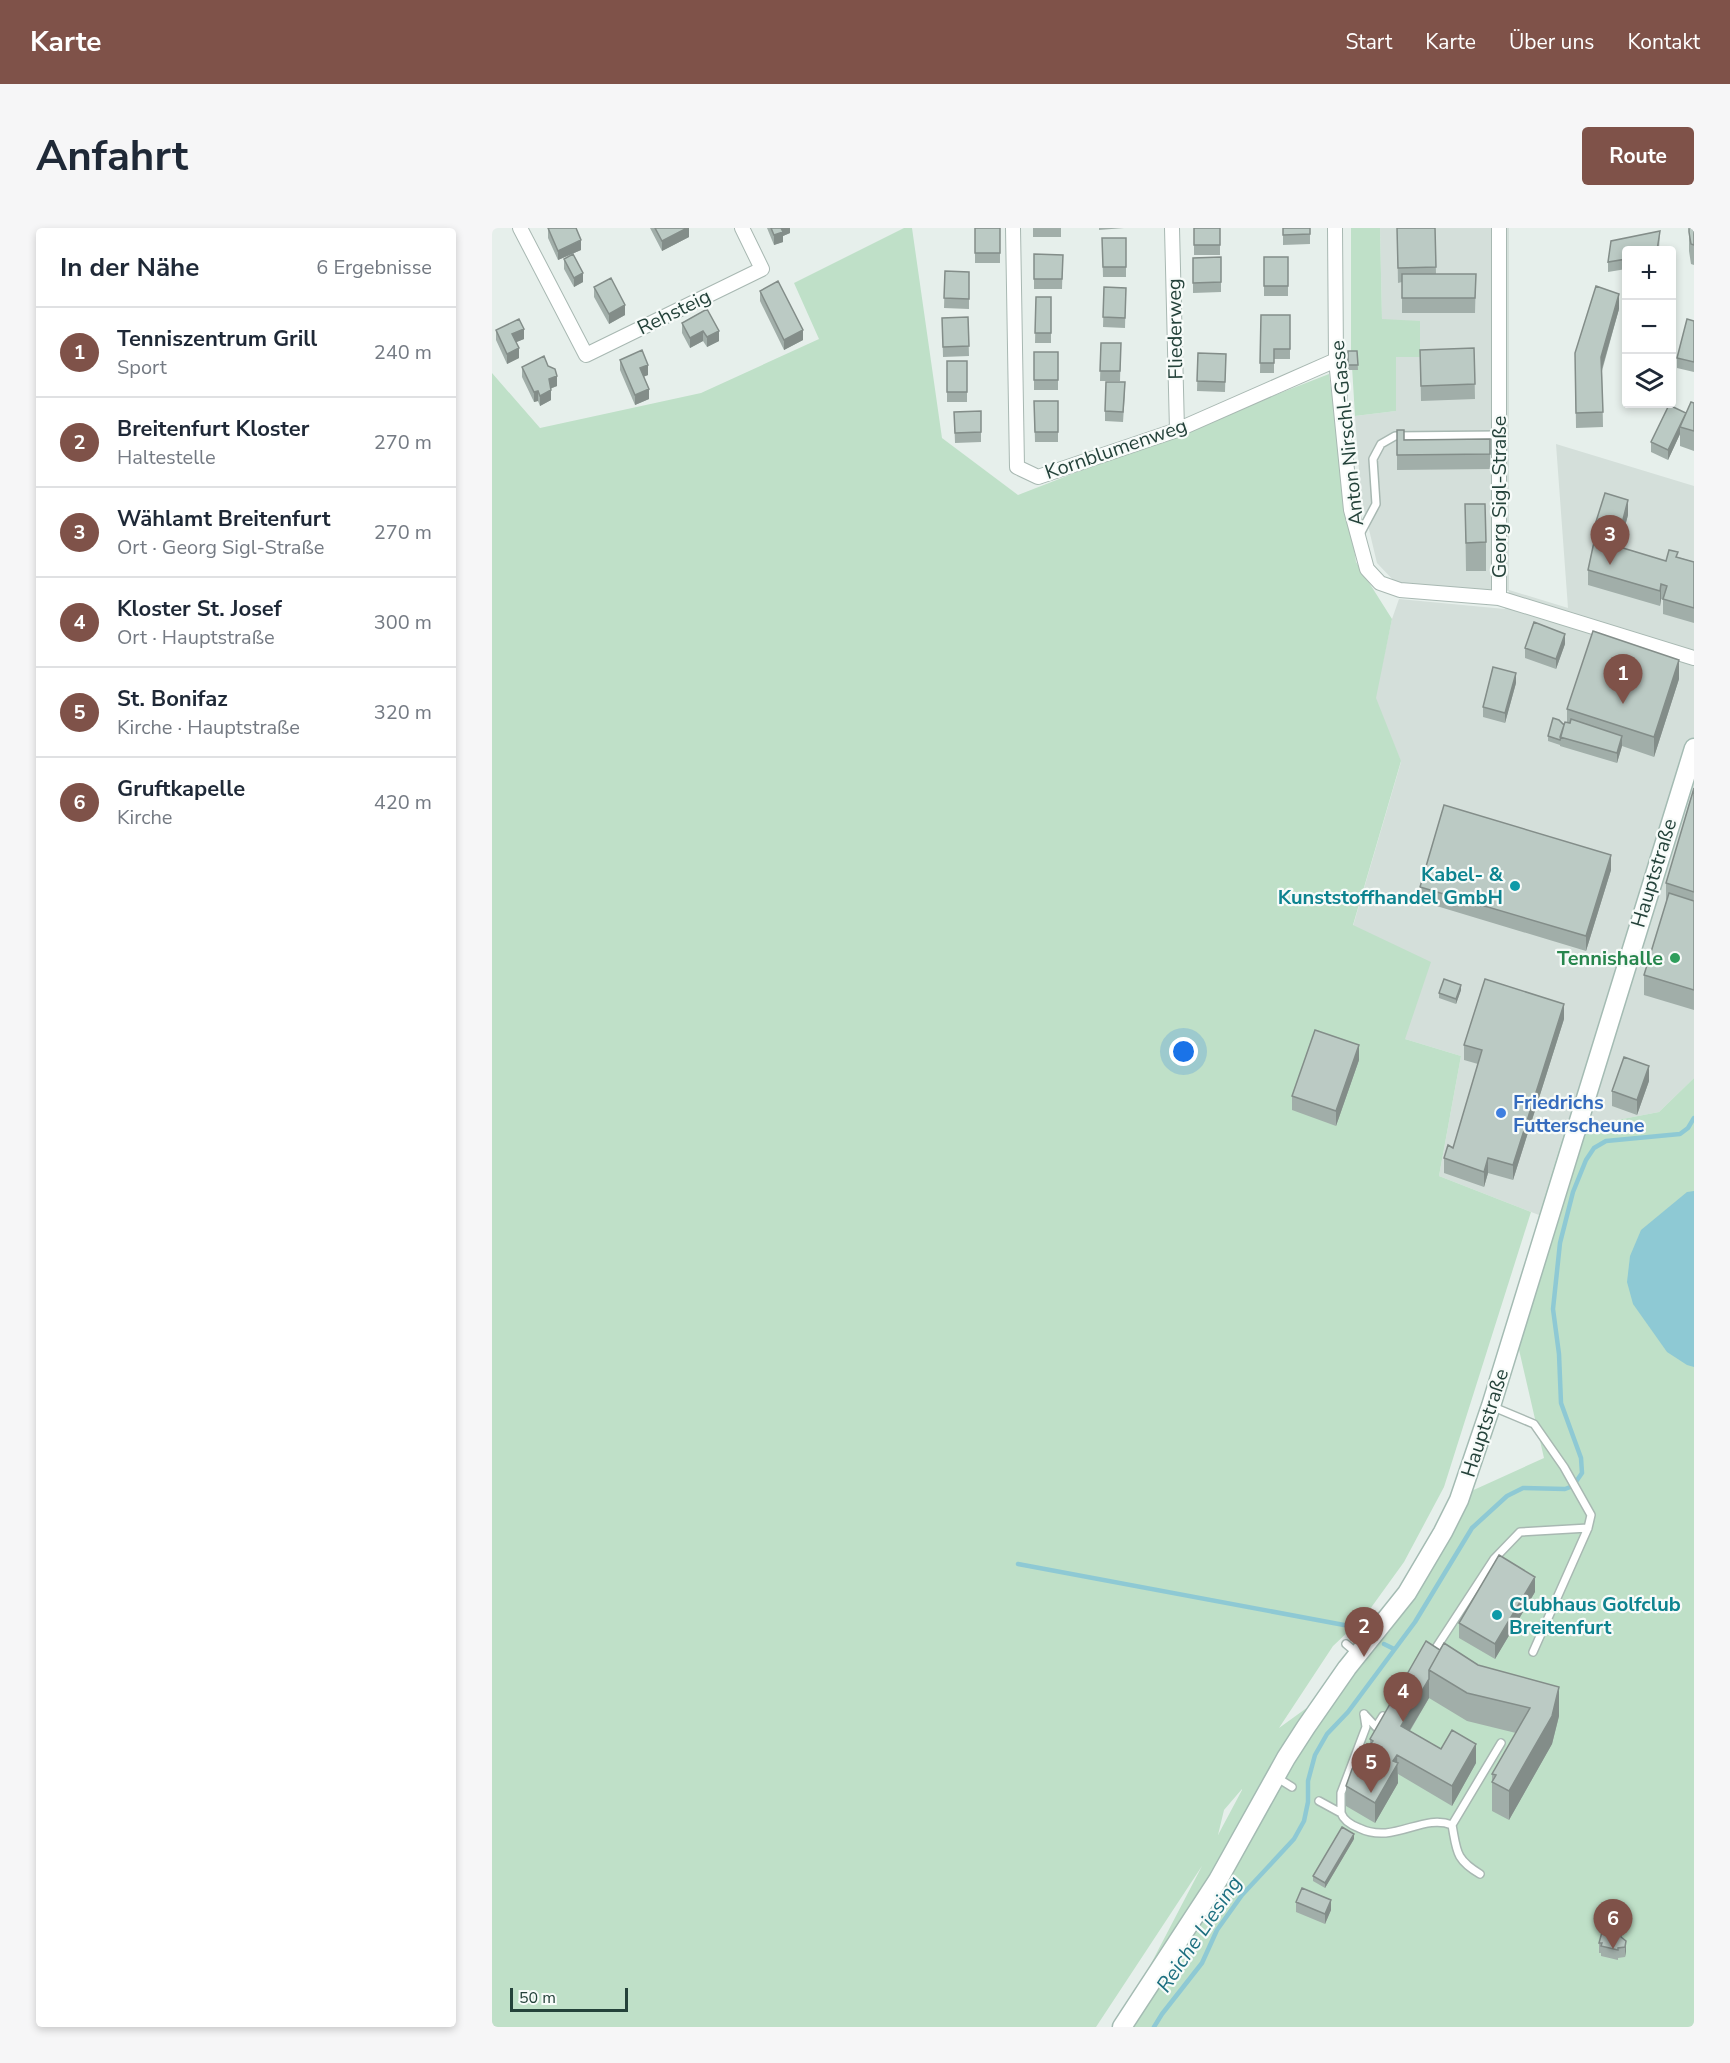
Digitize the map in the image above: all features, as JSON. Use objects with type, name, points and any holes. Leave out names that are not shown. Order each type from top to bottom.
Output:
[{"type":"main road","name":"Hauptstraße","points":[[1122,2027],[1218,1880],[1275,1777],[1352,1649],[1407,1593],[1459,1500],[1687,789],[1694,748]]},
{"type":"street","name":"Rehsteig","points":[[520,228],[586,355],[762,269],[742,228]]},
{"type":"street","name":"Kornblumenweg","points":[[1013,228],[1017,467],[1038,477],[1177,430],[1336,360]]},
{"type":"street","name":"Fliederweg","points":[[1173,228],[1177,430]]},
{"type":"street","name":"Anton Nirschl-Gasse","points":[[1335,228],[1336,360],[1351,510],[1367,569],[1380,583],[1400,590],[1499,598]]},
{"type":"street","name":"Georg Sigl-Straße","points":[[1499,228],[1499,598],[1694,658]]},
{"type":"lane","points":[[1358,536],[1376,504],[1373,459],[1381,444],[1395,436],[1499,435]]},
{"type":"lane","points":[[1491,1406],[1534,1424],[1564,1467],[1591,1515],[1588,1528],[1533,1652]]},
{"type":"lane","points":[[1424,1654],[1431,1656],[1494,1559],[1520,1532],[1588,1528]]},
{"type":"lane","points":[[1341,1814],[1341,1793],[1366,1727],[1364,1714],[1376,1726],[1388,1708]]},
{"type":"lane","points":[[1480,1874],[1467,1866],[1458,1856],[1452,1825],[1501,1743]]},
{"type":"lane","points":[[1275,1777],[1292,1787]]},
{"type":"lane","points":[[1319,1801],[1341,1814],[1349,1823],[1372,1833],[1398,1832],[1434,1822],[1452,1825]]},
{"type":"shaded area","points":[[1380,228],[1509,228],[1509,590],[1568,608],[1556,444],[1694,486],[1694,1078],[1659,1112],[1565,1130],[1539,1215],[1439,1176],[1461,1056],[1405,1039],[1353,926],[1401,762],[1375,698],[1392,619],[1399,599],[1505,609],[1509,591],[1396,583],[1377,563],[1361,496],[1355,416],[1396,411],[1396,356],[1420,356],[1382,319]]},
{"type":"green space","points":[[904,228],[912,228],[942,438],[1018,495],[1329,374],[1356,562],[1392,619],[1376,698],[1401,761],[1353,925],[1431,962],[1405,1039],[1461,1056],[1439,1176],[1531,1212],[1444,1487],[1404,1562],[1365,1616],[1333,1646],[1279,1728],[1344,1681],[1467,1493],[1544,1458],[1517,1341],[1539,1215],[1565,1130],[1659,1112],[1694,1078],[1694,2027],[1118,2027],[1202,1866],[1096,2027],[492,2027],[492,373],[540,428],[701,393],[819,339],[794,283]],"holes":[[[1242,1790],[1218,1835],[1224,1810]]]},
{"type":"green space","points":[[1351,228],[1380,228],[1382,319],[1420,321],[1420,357],[1396,357],[1396,411],[1355,416],[1351,350]]},
{"type":"water","points":[[1694,1191],[1694,1367],[1667,1352],[1633,1304],[1627,1282],[1630,1256],[1641,1230],[1687,1192]]},
{"type":"building","points":[[548,228],[576,228],[581,240],[558,251]]},
{"type":"building","points":[[655,228],[687,228],[662,241]]},
{"type":"building","points":[[771,228],[781,228],[783,232],[774,235]]},
{"type":"building","points":[[975,228],[1000,228],[1000,253],[975,253]]},
{"type":"building","points":[[1194,228],[1220,228],[1220,245],[1194,245]]},
{"type":"building","points":[[1283,228],[1310,228],[1310,234],[1283,235]]},
{"type":"building","points":[[1397,228],[1435,228],[1436,267],[1398,268]]},
{"type":"building","points":[[1689,228],[1694,228],[1694,245],[1691,244]]},
{"type":"building","points":[[1660,231],[1658,246],[1622,246],[1622,260],[1608,262],[1611,241]]},
{"type":"building","points":[[1102,238],[1126,238],[1126,267],[1103,267]]},
{"type":"building","points":[[573,254],[583,273],[574,278],[564,259]]},
{"type":"building","points":[[1034,254],[1063,255],[1062,279],[1034,279]]},
{"type":"building","points":[[1221,257],[1221,282],[1193,283],[1193,258]]},
{"type":"building","points":[[1264,257],[1288,257],[1288,286],[1264,286]]},
{"type":"building","points":[[945,271],[969,272],[969,299],[944,298]]},
{"type":"building","points":[[1402,274],[1476,274],[1475,298],[1402,298]]},
{"type":"building","points":[[611,278],[625,305],[609,314],[594,287]]},
{"type":"building","points":[[778,281],[803,330],[784,340],[760,291]]},
{"type":"building","points":[[1596,286],[1619,294],[1601,357],[1603,412],[1576,413],[1575,353]]},
{"type":"building","points":[[1104,287],[1126,288],[1125,318],[1103,317]]},
{"type":"building","points":[[1036,297],[1051,297],[1051,333],[1035,333]]},
{"type":"building","points":[[707,309],[719,331],[707,337],[703,331],[690,338],[682,323]]},
{"type":"building","points":[[1261,315],[1290,315],[1290,349],[1274,349],[1274,363],[1260,363]]},
{"type":"building","points":[[968,317],[969,346],[943,347],[942,318]]},
{"type":"building","points":[[519,319],[524,329],[512,334],[519,348],[507,354],[496,330]]},
{"type":"building","points":[[1687,319],[1694,321],[1694,362],[1677,358]]},
{"type":"building","points":[[1101,343],[1121,343],[1120,371],[1100,371]]},
{"type":"building","points":[[1474,348],[1475,384],[1421,386],[1420,350]]},
{"type":"building","points":[[642,350],[648,365],[640,368],[649,389],[635,395],[620,360]]},
{"type":"building","points":[[1348,351],[1357,351],[1358,365],[1348,365]]},
{"type":"building","points":[[1034,352],[1058,352],[1058,380],[1034,380]]},
{"type":"building","points":[[1198,353],[1226,354],[1225,382],[1197,381]]},
{"type":"building","points":[[544,356],[548,366],[555,369],[557,376],[549,379],[551,390],[540,396],[538,391],[534,392],[522,367]]},
{"type":"building","points":[[947,361],[967,361],[967,392],[947,392]]},
{"type":"building","points":[[1106,382],[1125,382],[1123,412],[1105,411]]},
{"type":"building","points":[[1034,401],[1058,401],[1058,432],[1035,432]]},
{"type":"building","points":[[1691,402],[1694,403],[1694,431],[1680,427]]},
{"type":"building","points":[[1668,408],[1675,408],[1686,413],[1668,450],[1651,442]]},
{"type":"building","points":[[981,411],[981,432],[955,433],[954,412]]},
{"type":"building","points":[[1397,430],[1404,430],[1404,440],[1490,439],[1490,454],[1397,455]]},
{"type":"building","points":[[1605,493],[1628,500],[1619,535],[1617,534],[1613,545],[1666,561],[1669,550],[1678,552],[1676,557],[1694,562],[1694,608],[1663,599],[1667,586],[1661,584],[1660,591],[1588,570],[1597,528],[1594,528]]},
{"type":"building","points":[[1465,504],[1485,504],[1486,542],[1466,543]]},
{"type":"building","points":[[1534,622],[1565,634],[1556,659],[1525,648]]},
{"type":"building","points":[[1593,631],[1679,660],[1654,737],[1567,709]]},
{"type":"building","points":[[1493,667],[1516,673],[1505,713],[1483,707]]},
{"type":"building","points":[[1553,718],[1564,725],[1560,740],[1548,736]]},
{"type":"building","points":[[1571,719],[1622,736],[1617,753],[1560,737],[1565,722],[1570,723]]},
{"type":"building","points":[[1694,788],[1694,892],[1666,883]]},
{"type":"building","name":"Kabel- & Kunststoffhandel GmbH","points":[[1444,805],[1611,855],[1586,936],[1420,887]]},
{"type":"building","name":"Tennishalle","points":[[1669,893],[1694,901],[1694,990],[1644,975]]},
{"type":"building","points":[[1444,979],[1461,985],[1456,999],[1439,993]]},
{"type":"building","name":"Friedrichs Futterscheune","points":[[1485,979],[1564,1004],[1513,1165],[1488,1158],[1484,1172],[1444,1158],[1448,1145],[1453,1148],[1482,1050],[1464,1045]]},
{"type":"building","points":[[1315,1030],[1359,1045],[1336,1111],[1292,1096]]},
{"type":"building","points":[[1624,1057],[1649,1066],[1637,1100],[1612,1091]]},
{"type":"building","name":"Clubhaus Golfclub Breitenfurt","points":[[1499,1555],[1535,1577],[1495,1644],[1459,1623]]},
{"type":"building","points":[[1426,1641],[1440,1650],[1429,1670],[1429,1679],[1401,1726],[1441,1749],[1452,1730],[1476,1744],[1452,1786],[1397,1755],[1393,1761],[1398,1763],[1375,1803],[1346,1786],[1352,1769],[1367,1744],[1369,1746],[1373,1741],[1370,1739]]},
{"type":"building","points":[[1444,1643],[1478,1665],[1559,1687],[1552,1716],[1509,1791],[1492,1782],[1496,1775],[1492,1774],[1530,1708],[1467,1693],[1429,1670]]},
{"type":"building","points":[[1342,1827],[1354,1834],[1325,1883],[1313,1876]]},
{"type":"building","points":[[1302,1888],[1331,1900],[1325,1914],[1296,1902]]},
{"type":"building","points":[[1602,1932],[1621,1935],[1626,1941],[1625,1947],[1618,1948],[1618,1950],[1601,1946],[1602,1943],[1599,1943]]},
{"type":"waterway","name":"Reiche Liesing","points":[[1154,2027],[1202,1963],[1217,1930],[1242,1895],[1294,1839],[1304,1821],[1308,1802],[1308,1781],[1315,1755],[1327,1734],[1348,1712],[1415,1622],[1472,1528],[1507,1496],[1523,1488],[1565,1489],[1573,1486],[1582,1473],[1581,1458],[1561,1403],[1559,1354],[1553,1309],[1560,1243],[1573,1192],[1586,1160],[1594,1148],[1606,1141],[1680,1134],[1688,1128],[1694,1118]]},
{"type":"waterway","points":[[1018,1564],[1344,1625]]},
{"type":"waterway","points":[[1384,1644],[1394,1649]]},
{"type":"place","name":"Wählamt Breitenfurt","points":[[1610,565]]},
{"type":"place","name":"Tenniszentrum Grill","points":[[1623,704]]},
{"type":"place","name":"Kabel- & Kunststoffhandel GmbH","points":[[1515,886]]},
{"type":"place","name":"Tennishalle","points":[[1675,958]]},
{"type":"place","name":"Friedrichs Futterscheune","points":[[1501,1113]]},
{"type":"place","name":"Clubhaus Golfclub Breitenfurt","points":[[1497,1615]]},
{"type":"place","name":"Breitenfurt Kloster","points":[[1364,1657]]},
{"type":"place","name":"Kloster St. Josef","points":[[1403,1722]]},
{"type":"place","name":"St. Bonifaz","points":[[1371,1793]]},
{"type":"place","name":"Gruftkapelle","points":[[1613,1949]]}]
